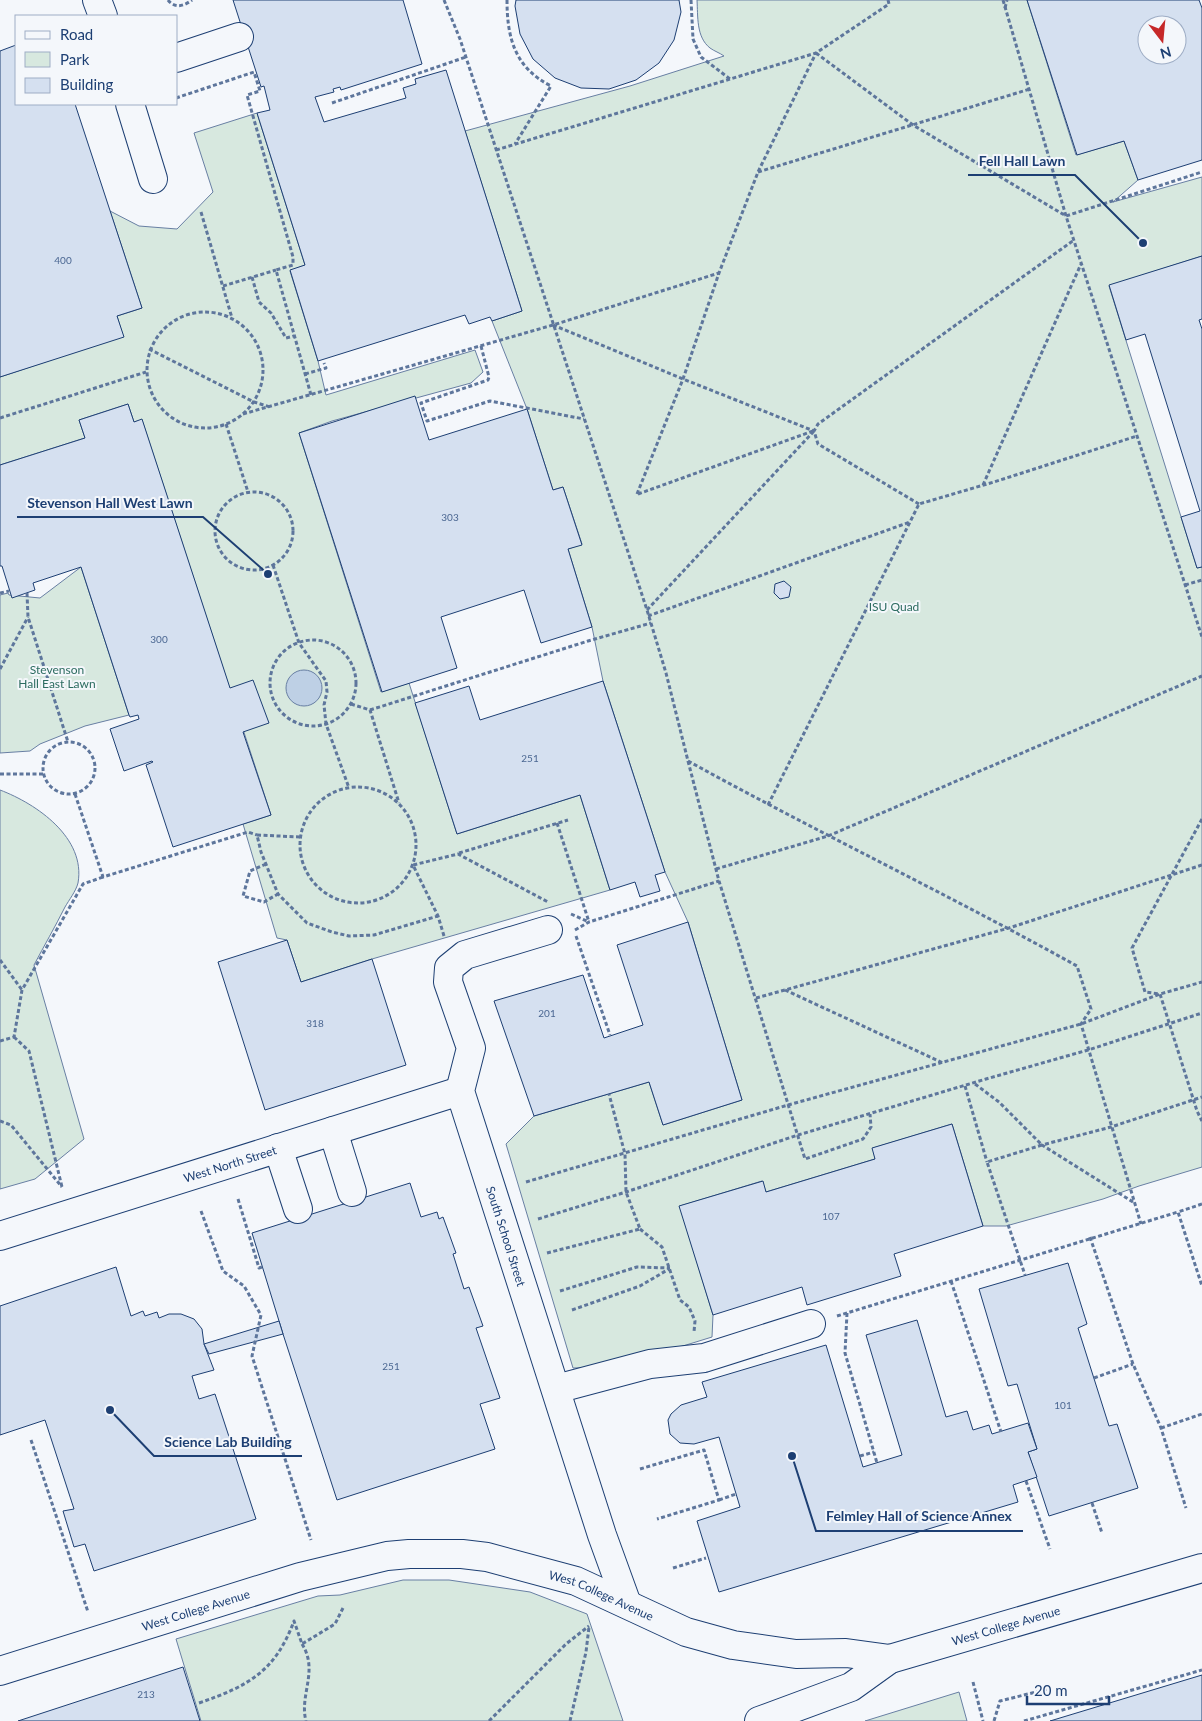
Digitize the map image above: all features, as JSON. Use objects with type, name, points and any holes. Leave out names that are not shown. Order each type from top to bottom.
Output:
[{"type":"main road","points":[[97,0],[102,15]]},
{"type":"main road","points":[[178,57],[239,37]]},
{"type":"main road","points":[[130,105],[154,179]]},
{"type":"main road","points":[[460,1091],[471,1048],[448,982],[449,968],[464,955],[561,930]]},
{"type":"main road","name":"West North Street","points":[[0,1236],[460,1091]]},
{"type":"main road","name":"South School Street","points":[[460,1091],[602,1535],[627,1604]]},
{"type":"main road","points":[[333,1131],[352,1192]]},
{"type":"main road","points":[[278,1148],[298,1209]]},
{"type":"main road","points":[[556,1389],[650,1364],[704,1358],[811,1324]]},
{"type":"main road","name":"West College Avenue","points":[[0,1672],[300,1577],[379,1558],[409,1554],[462,1554],[508,1562],[576,1581],[686,1632],[734,1645],[796,1654],[846,1653],[890,1659],[1202,1568]]},
{"type":"main road","points":[[758,1721],[851,1687],[890,1659]]},
{"type":"path","points":[[168,0],[170,3],[179,6],[192,0]]},
{"type":"path","points":[[444,0],[466,57],[647,610],[666,673],[718,882],[805,1159],[863,1138],[871,1127],[870,1114]]},
{"type":"path","points":[[507,0],[510,37],[517,55],[538,80],[551,86],[515,144]]},
{"type":"path","points":[[691,0],[693,39],[701,58],[731,79]]},
{"type":"path","points":[[1003,0],[1066,216],[1202,637]]},
{"type":"path","points":[[1005,8],[1007,0]]},
{"type":"path","points":[[496,150],[816,53],[889,1]]},
{"type":"path","points":[[816,53],[913,125],[1066,216],[1202,172]]},
{"type":"path","points":[[814,431],[637,494],[683,379],[719,273],[758,172],[816,53]]},
{"type":"path","points":[[332,103],[466,57]]},
{"type":"path","points":[[178,97],[254,72],[260,92],[247,95],[293,257],[293,264],[223,286]]},
{"type":"path","points":[[758,172],[1030,89]]},
{"type":"path","points":[[201,212],[233,318]]},
{"type":"path","points":[[647,610],[814,431],[818,424],[1074,240]]},
{"type":"path","points":[[983,485],[1082,264]]},
{"type":"path","points":[[276,270],[312,395]]},
{"type":"path","points":[[243,414],[553,325],[719,273]]},
{"type":"path","points":[[252,277],[259,302],[271,313],[286,338],[294,336]]},
{"type":"path","points":[[193,312],[213,312],[233,318],[248,330],[258,346],[264,364],[262,382],[254,402],[234,421],[226,424],[195,428],[176,421],[160,409],[149,392],[146,372],[149,349],[158,333],[174,320],[193,312]]},
{"type":"path","points":[[553,325],[814,431]]},
{"type":"path","points":[[481,346],[489,377],[488,380],[421,403],[427,421],[490,401],[584,419]]},
{"type":"path","points":[[149,349],[254,402],[270,407]]},
{"type":"path","points":[[305,374],[326,368],[324,363]]},
{"type":"path","points":[[0,418],[146,372]]},
{"type":"path","points":[[226,424],[248,492]]},
{"type":"path","points":[[814,431],[818,444],[919,504]]},
{"type":"path","points":[[768,805],[919,504],[1137,436]]},
{"type":"path","points":[[248,492],[261,492],[273,497],[283,505],[290,516],[293,528],[292,540],[287,552],[273,565],[254,570],[241,568],[230,563],[221,553],[215,541],[214,528],[218,515],[225,504],[235,496],[248,492]]},
{"type":"path","points":[[648,616],[910,522]]},
{"type":"path","points":[[273,565],[299,642],[326,681],[327,692],[324,705],[326,724],[349,788]]},
{"type":"path","points":[[1185,585],[1202,580]]},
{"type":"path","points":[[0,593],[9,591]]},
{"type":"path","points":[[26,593],[28,617],[68,742]]},
{"type":"path","points":[[0,669],[28,617]]},
{"type":"path","points":[[351,704],[370,710],[588,641],[651,624]]},
{"type":"path","points":[[312,640],[325,642],[337,648],[347,657],[354,668],[356,682],[351,704],[335,720],[321,726],[307,726],[293,722],[282,713],[274,701],[270,688],[271,673],[276,660],[286,650],[299,642],[312,640]]},
{"type":"path","points":[[716,869],[828,836],[1202,676]]},
{"type":"path","points":[[370,710],[399,804]]},
{"type":"path","points":[[68,742],[84,746],[91,753],[94,761],[94,778],[89,786],[75,794],[59,792],[52,788],[43,774],[43,766],[48,752],[54,747],[68,742]]},
{"type":"path","points":[[688,761],[768,805],[1009,928],[1077,966],[1091,1009],[1080,1024]]},
{"type":"path","points":[[0,774],[43,774]]},
{"type":"path","points":[[349,788],[372,788],[386,794],[399,804],[409,817],[415,832],[416,848],[413,865],[403,881],[389,894],[371,902],[352,903],[334,898],[318,888],[306,872],[300,854],[300,837],[307,816],[320,801],[336,791],[349,788]]},
{"type":"path","points":[[75,794],[103,877]]},
{"type":"path","points":[[1160,994],[1145,992],[1132,948],[1202,819]]},
{"type":"path","points":[[413,865],[458,854],[568,820]]},
{"type":"path","points":[[557,823],[588,922]]},
{"type":"path","points":[[14,1037],[22,990],[83,884],[248,832],[257,835],[300,837]]},
{"type":"path","points":[[257,835],[278,894],[307,923],[349,936],[374,935],[438,916]]},
{"type":"path","points":[[458,854],[550,903]]},
{"type":"path","points":[[266,864],[250,871],[243,896],[264,902],[278,894]]},
{"type":"path","points":[[413,865],[438,916],[445,938]]},
{"type":"path","points":[[756,998],[1009,928],[1202,865]]},
{"type":"path","points":[[561,930],[718,882]]},
{"type":"path","points":[[588,922],[567,912],[561,930],[610,1035]]},
{"type":"path","points":[[0,960],[22,990]]},
{"type":"path","points":[[526,1182],[788,1105],[1080,1024],[1160,994],[1202,982]]},
{"type":"path","points":[[785,990],[944,1063]]},
{"type":"path","points":[[1160,994],[1202,1121]]},
{"type":"path","points":[[538,1220],[798,1135],[1088,1050],[1202,1012]]},
{"type":"path","points":[[1080,1024],[1141,1224]]},
{"type":"path","points":[[0,1041],[14,1037]]},
{"type":"path","points":[[0,1121],[11,1125],[62,1188],[29,1051],[14,1037]]},
{"type":"path","points":[[974,1083],[999,1102],[1042,1145],[1134,1203]]},
{"type":"path","points":[[965,1086],[987,1162],[1025,1275]]},
{"type":"path","points":[[609,1094],[625,1154],[626,1192],[640,1229],[662,1247],[680,1300],[689,1307],[695,1322],[696,1359]]},
{"type":"path","points":[[987,1162],[1042,1145],[1112,1127],[1202,1097]]},
{"type":"path","points":[[238,1199],[259,1268],[262,1267]]},
{"type":"path","points":[[811,1324],[1202,1204]]},
{"type":"path","points":[[201,1211],[222,1271],[244,1286],[262,1315],[252,1356],[311,1540]]},
{"type":"path","points":[[1178,1212],[1202,1286]]},
{"type":"path","points":[[548,1253],[640,1229]]},
{"type":"path","points":[[1090,1237],[1133,1364],[1160,1428],[1186,1508]]},
{"type":"path","points":[[560,1291],[637,1266],[670,1268]]},
{"type":"path","points":[[572,1310],[640,1286],[670,1268]]},
{"type":"path","points":[[950,1281],[1001,1432]]},
{"type":"path","points":[[847,1313],[846,1354],[877,1463]]},
{"type":"path","points":[[1094,1378],[1133,1364]]},
{"type":"path","points":[[1160,1428],[1202,1414]]},
{"type":"path","points":[[31,1440],[88,1612]]},
{"type":"path","points":[[640,1469],[704,1450],[719,1500]]},
{"type":"path","points":[[860,1456],[874,1452]]},
{"type":"path","points":[[1026,1481],[1050,1549]]},
{"type":"path","points":[[657,1519],[736,1494]]},
{"type":"path","points":[[1092,1503],[1102,1533]]},
{"type":"path","points":[[673,1568],[706,1558]]},
{"type":"path","points":[[302,1644],[335,1624],[343,1608]]},
{"type":"path","points":[[199,1703],[229,1693],[259,1675],[280,1651],[294,1621],[302,1644],[308,1653],[310,1675],[304,1713],[306,1721]]},
{"type":"path","points":[[489,1721],[566,1644],[589,1626],[586,1652],[570,1721]]},
{"type":"path","points":[[1024,1721],[1202,1670]]},
{"type":"path","points":[[973,1682],[983,1721]]},
{"type":"path","points":[[994,1721],[1000,1701],[1048,1689]]},
{"type":"green space","name":"ISU Quad","points":[[697,0],[1027,0],[1076,155],[1124,141],[1138,180],[1113,202],[1202,177],[1202,256],[1109,286],[1197,568],[1202,567],[1202,1167],[1103,1199],[1006,1226],[983,1226],[952,1124],[873,1148],[875,1159],[766,1192],[762,1181],[680,1206],[713,1315],[712,1337],[615,1367],[573,1368],[506,1144],[534,1116],[649,1082],[663,1125],[742,1100],[688,922],[665,872],[603,681],[592,627],[568,549],[582,544],[563,487],[553,490],[527,409],[492,321],[522,311],[465,131],[630,86],[724,56],[710,48],[702,38]]},
{"type":"green space","points":[[257,113],[305,265],[290,271],[318,361],[326,395],[475,350],[483,372],[471,383],[332,421],[299,433],[381,692],[409,683],[457,834],[580,795],[610,890],[372,959],[301,982],[287,940],[277,938],[243,824],[271,815],[142,420],[134,422],[128,404],[79,420],[85,438],[0,465],[0,377],[123,336],[117,316],[142,308],[110,211],[139,226],[177,229],[213,192],[194,133]]},
{"type":"green space","name":"Stevenson Hall East Lawn","points":[[81,567],[129,715],[85,726],[40,744],[30,751],[0,753],[0,595],[8,593],[9,595],[40,598]]},
{"type":"green space","points":[[0,790],[29,804],[56,825],[67,837],[74,851],[78,867],[76,889],[34,965],[84,1139],[35,1179],[0,1189]]},
{"type":"green space","points":[[403,1580],[449,1580],[530,1592],[587,1614],[623,1721],[201,1721],[176,1639],[318,1596],[340,1595]]},
{"type":"green space","points":[[959,1692],[967,1721],[865,1721]]},
{"type":"water","points":[[304,670],[317,675],[322,688],[317,701],[304,706],[291,701],[286,688],[291,675]]},
{"type":"building","points":[[233,0],[403,0],[422,64],[341,90],[340,87],[333,89],[334,92],[315,97],[324,122],[406,98],[403,88],[416,84],[415,79],[446,70],[522,311],[492,321],[490,317],[469,324],[465,315],[318,361],[290,270],[305,265],[257,113],[270,110],[264,86],[261,87]]},
{"type":"building","points":[[516,0],[679,0],[681,12],[674,40],[659,63],[636,80],[609,89],[581,88],[555,78],[533,59],[520,34],[515,6]]},
{"type":"building","points":[[1027,0],[1199,0],[1202,8],[1202,160],[1138,180],[1124,141],[1077,155]]},
{"type":"building","points":[[15,45],[15,105],[75,105],[142,308],[117,316],[124,337],[0,377],[0,51]]},
{"type":"building","points":[[1202,256],[1202,319],[1199,320],[1202,329],[1202,567],[1197,568],[1181,517],[1200,511],[1145,334],[1126,340],[1109,285]]},
{"type":"building","points":[[415,396],[429,440],[527,409],[553,490],[563,487],[582,545],[568,549],[592,627],[541,643],[524,590],[441,617],[457,668],[382,692],[299,433]]},
{"type":"building","points":[[128,404],[134,422],[142,419],[230,688],[253,680],[269,723],[243,732],[271,815],[173,847],[146,765],[153,762],[124,771],[110,729],[139,719],[138,715],[130,717],[129,715],[81,567],[33,583],[35,590],[12,598],[2,566],[0,566],[0,465],[85,438],[79,420]]},
{"type":"building","points":[[784,581],[791,587],[789,597],[780,599],[774,593],[775,584]]},
{"type":"building","points":[[603,681],[665,872],[655,875],[660,891],[640,897],[635,882],[610,890],[580,795],[457,834],[415,703],[469,686],[480,720]]},
{"type":"building","points":[[688,922],[742,1100],[663,1125],[649,1082],[534,1116],[494,1001],[583,975],[604,1038],[643,1025],[617,945]]},
{"type":"building","points":[[287,940],[301,982],[372,959],[406,1065],[265,1110],[218,962]]},
{"type":"building","points":[[952,1124],[983,1226],[894,1254],[901,1276],[807,1305],[802,1287],[713,1315],[679,1206],[763,1181],[766,1192],[875,1159],[872,1148]]},
{"type":"building","points":[[410,1183],[421,1217],[437,1212],[439,1219],[443,1217],[456,1253],[453,1254],[464,1289],[469,1287],[483,1326],[476,1328],[500,1398],[480,1404],[495,1449],[337,1500],[252,1233]]},
{"type":"building","points":[[1068,1263],[1087,1324],[1078,1328],[1109,1426],[1117,1424],[1138,1488],[1049,1516],[1028,1452],[1037,1449],[1017,1384],[1008,1386],[979,1289]]},
{"type":"building","points":[[116,1267],[131,1316],[143,1311],[145,1316],[157,1312],[159,1318],[169,1314],[181,1314],[194,1319],[202,1329],[204,1344],[214,1370],[192,1376],[199,1399],[215,1394],[256,1519],[94,1571],[85,1544],[74,1547],[63,1511],[74,1509],[45,1420],[0,1435],[0,1306]]},
{"type":"building","points":[[917,1320],[946,1417],[967,1411],[973,1430],[989,1425],[992,1434],[1028,1423],[1037,1449],[1028,1452],[1037,1477],[1013,1485],[1018,1502],[719,1592],[697,1521],[740,1507],[719,1437],[694,1444],[680,1443],[670,1434],[668,1420],[671,1414],[681,1405],[707,1397],[702,1382],[826,1345],[863,1467],[902,1455],[866,1335]]},
{"type":"building","points":[[279,1321],[283,1334],[209,1354],[204,1344]]},
{"type":"building","points":[[183,1667],[200,1721],[18,1721]]},
{"type":"building","points":[[1202,1675],[1202,1721],[1050,1721]]},
{"type":"place","name":"Fell Hall Lawn","points":[[1143,243]]},
{"type":"place","name":"Stevenson Hall West Lawn","points":[[268,574]]},
{"type":"place","name":"Science Lab Building","points":[[110,1410]]},
{"type":"place","name":"Felmley Hall of Science Annex","points":[[792,1456]]}]
